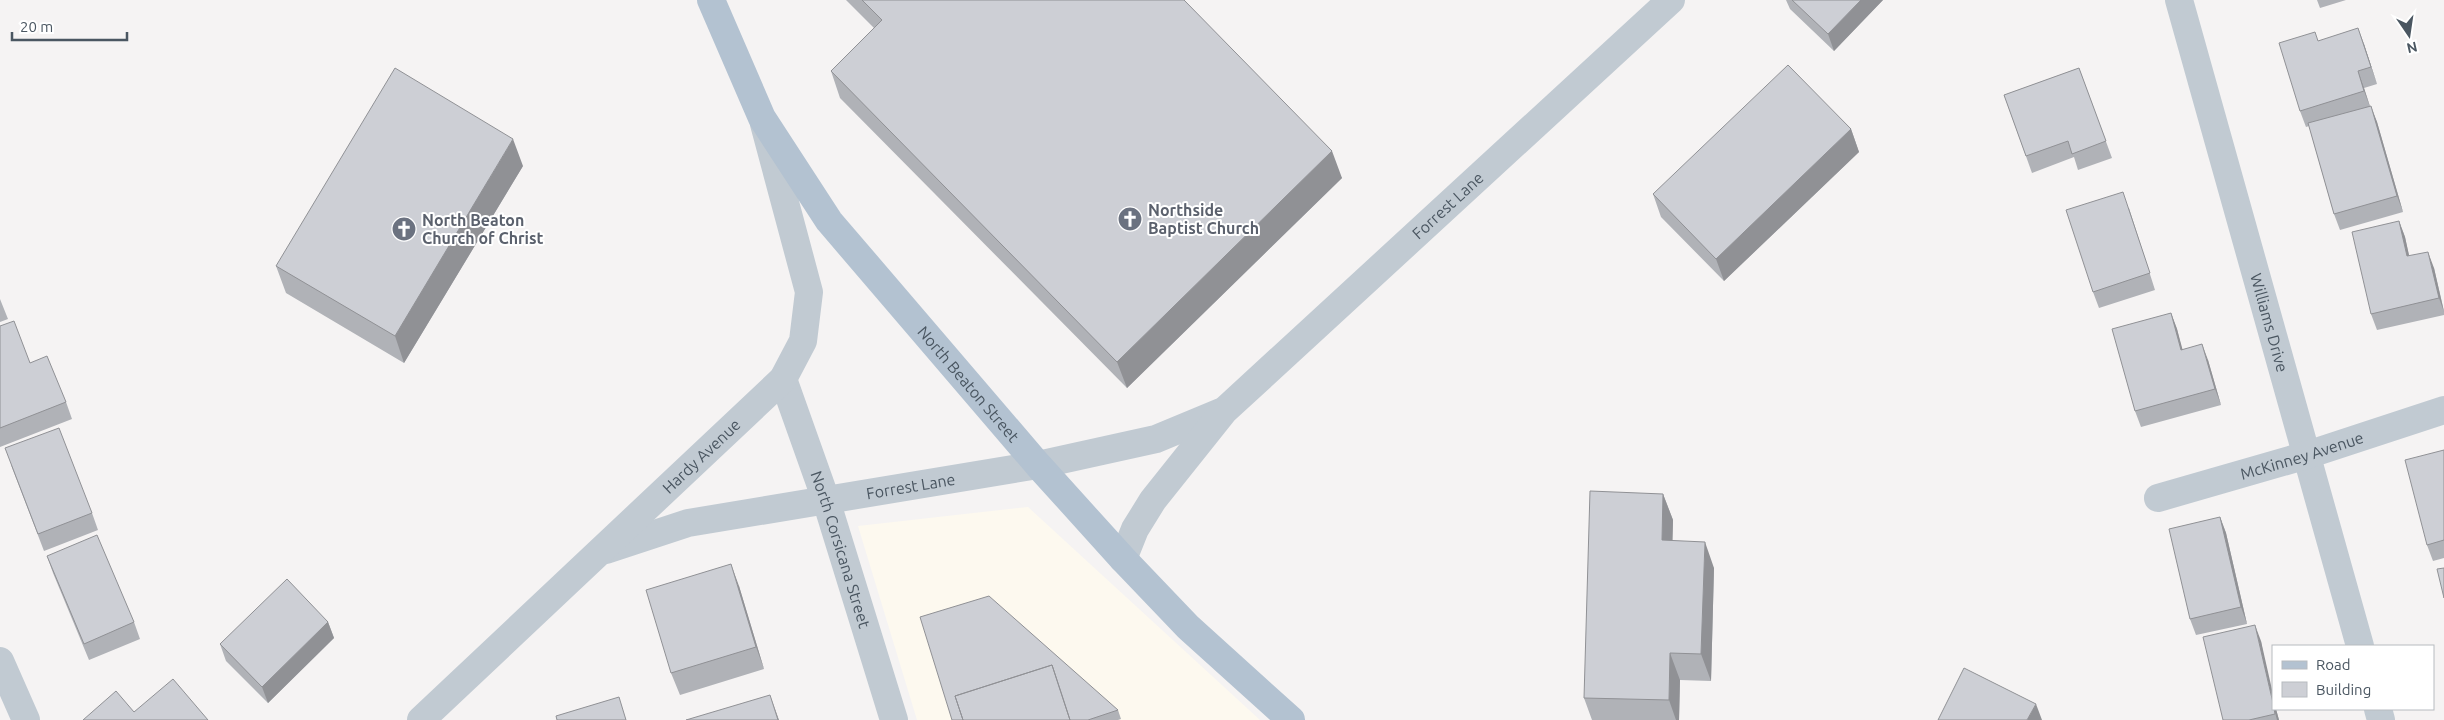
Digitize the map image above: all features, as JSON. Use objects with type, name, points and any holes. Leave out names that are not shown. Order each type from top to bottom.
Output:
[{"type":"main road","name":"North Beaton Street","points":[[711,0],[762,118],[829,221],[1038,465],[1124,559],[1188,626],[1291,720]]},
{"type":"street","name":"Forrest Lane","points":[[1124,559],[1135,528],[1153,500],[1224,411],[1671,0]]},
{"type":"street","name":"Williams Drive","points":[[2179,0],[2360,645]]},
{"type":"street","name":"Hardy Avenue","points":[[421,720],[783,379],[803,341],[809,292],[762,118]]},
{"type":"street","name":"North Corsicana Street","points":[[783,379],[826,500],[894,720]]},
{"type":"street","name":"McKinney Avenue","points":[[2158,498],[2307,455],[2444,410]]},
{"type":"street","name":"Forrest Lane","points":[[598,553],[688,522],[1038,465],[1156,439],[1224,411]]},
{"type":"street","points":[[0,661],[26,720]]},
{"type":"shaded area","points":[[1028,507],[1260,720],[917,720],[858,526]]},
{"type":"building","name":"Northside Baptist Church","points":[[862,0],[1184,0],[1332,151],[1117,362],[831,71],[882,20]]},
{"type":"building","points":[[1792,0],[1861,0],[1828,34]]},
{"type":"building","points":[[2358,28],[2371,67],[2358,71],[2364,91],[2300,111],[2279,43],[2315,32],[2318,41]]},
{"type":"building","points":[[1788,65],[1851,129],[1716,259],[1653,194]]},
{"type":"building","name":"North Beaton Church of Christ","points":[[395,68],[513,139],[395,336],[276,266]]},
{"type":"building","points":[[2079,68],[2106,141],[2072,154],[2068,141],[2026,156],[2004,95]]},
{"type":"building","points":[[2371,106],[2397,196],[2334,214],[2308,123]]},
{"type":"building","points":[[2123,192],[2150,273],[2093,292],[2066,210]]},
{"type":"building","points":[[2399,221],[2407,256],[2428,252],[2439,298],[2371,314],[2352,232]]},
{"type":"building","points":[[2171,313],[2181,350],[2202,344],[2215,389],[2135,411],[2112,329]]},
{"type":"building","points":[[14,321],[30,363],[47,356],[66,402],[0,428],[0,326]]},
{"type":"building","points":[[59,428],[92,513],[38,534],[5,448]]},
{"type":"building","points":[[2444,450],[2444,540],[2427,545],[2405,460]]},
{"type":"building","points":[[1590,491],[1663,494],[1662,540],[1705,542],[1701,654],[1670,653],[1669,700],[1584,698]]},
{"type":"building","points":[[2220,517],[2241,607],[2190,619],[2169,529]]},
{"type":"building","points":[[97,535],[134,622],[84,644],[47,556]]},
{"type":"building","points":[[731,564],[756,647],[671,673],[646,590]]},
{"type":"building","points":[[2444,568],[2444,598],[2437,569]]},
{"type":"building","points":[[287,579],[328,622],[262,687],[220,644]]},
{"type":"building","points":[[989,596],[1118,710],[1088,720],[1070,720],[1052,665],[955,696],[963,720],[952,720],[920,617]]},
{"type":"building","points":[[2255,625],[2272,699],[2272,710],[2274,710],[2275,714],[2249,720],[2223,720],[2203,637]]},
{"type":"building","points":[[1052,665],[1070,720],[963,720],[955,696]]},
{"type":"building","points":[[1964,668],[2036,704],[2027,720],[1938,720]]},
{"type":"building","points":[[173,679],[208,720],[83,720],[116,691],[134,712]]},
{"type":"building","points":[[770,695],[778,720],[686,720]]},
{"type":"building","points":[[619,697],[626,720],[557,720],[556,716]]},
{"type":"place","name":"Northside Baptist Church","points":[[1130,219]]},
{"type":"place","name":"North Beaton Church of Christ","points":[[404,229]]}]
